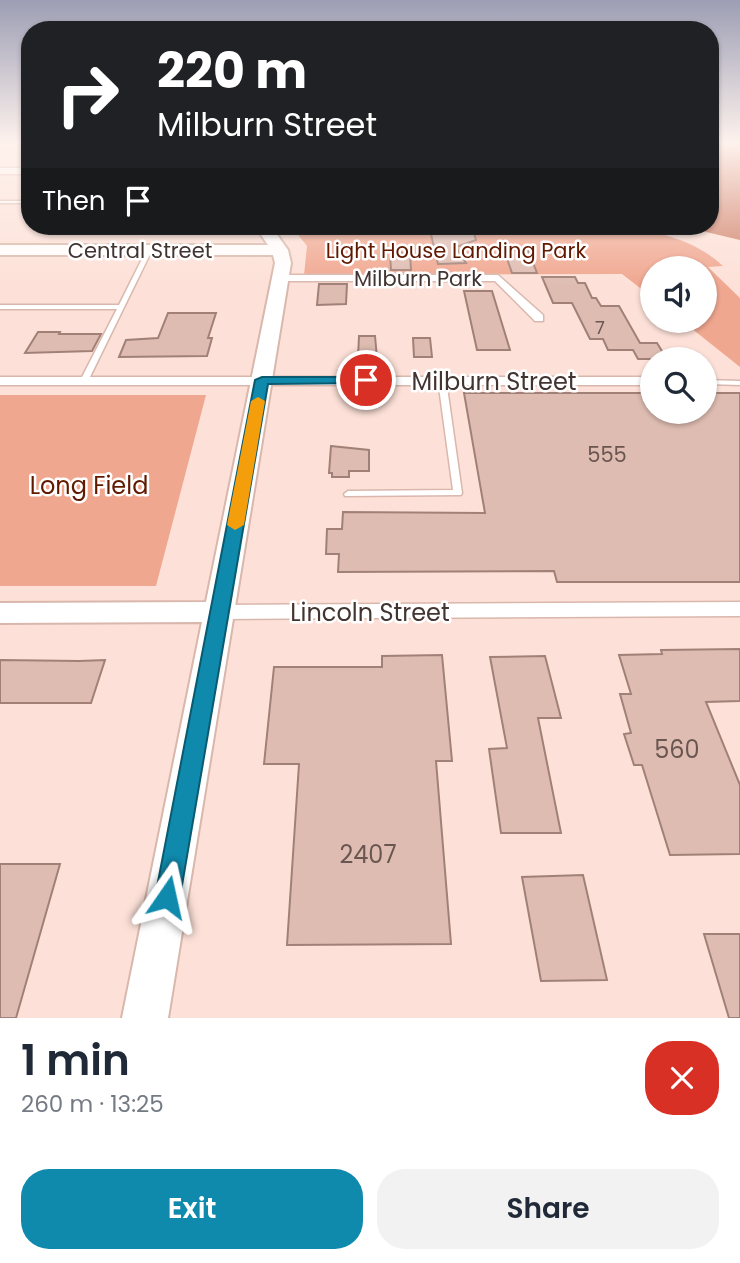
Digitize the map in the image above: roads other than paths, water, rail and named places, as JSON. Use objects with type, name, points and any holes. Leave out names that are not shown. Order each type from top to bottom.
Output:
[{"type":"main road","points":[[145,1018],[281,278],[280,250],[269,235]]},
{"type":"main road","name":"Central Street","points":[[1,252],[280,250]]},
{"type":"main road","name":"Lincoln Street","points":[[0,613],[220,612]]},
{"type":"street","name":"Milburn Park","points":[[281,278],[499,278],[539,318]]},
{"type":"street","name":"Milburn Street","points":[[0,381],[640,381]]},
{"type":"street","name":"Lincoln Street","points":[[220,612],[740,609]]},
{"type":"lane","points":[[0,202],[21,202]]},
{"type":"lane","points":[[84,381],[149,250]]},
{"type":"lane","points":[[0,307],[120,307]]},
{"type":"lane","points":[[348,494],[458,493],[442,380]]},
{"type":"lane","points":[[717,382],[740,383]]},
{"type":"park label","name":"Light House Landing Park","points":[[456,250]]},
{"type":"park label","name":"Long Field","points":[[89,485]]}]
